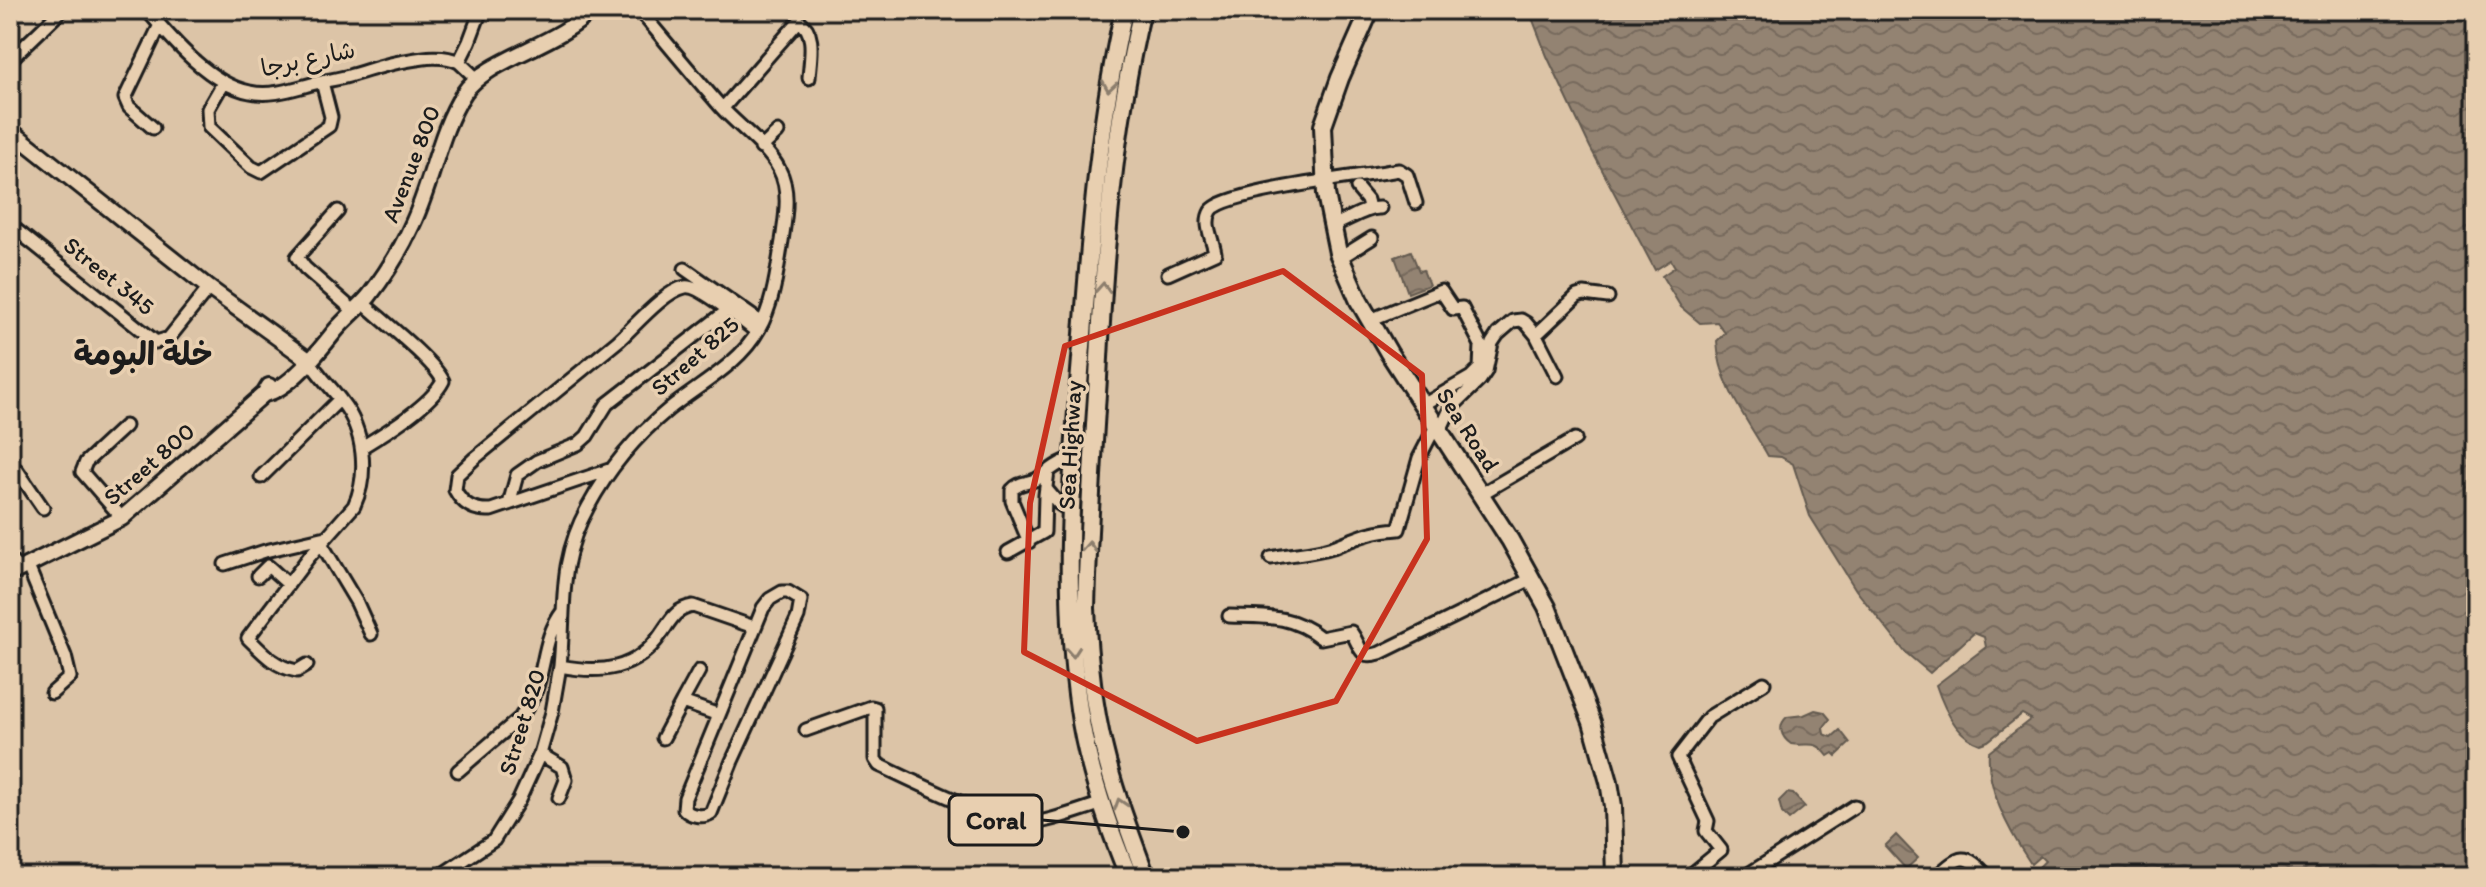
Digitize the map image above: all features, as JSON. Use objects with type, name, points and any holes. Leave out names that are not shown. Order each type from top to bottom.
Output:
[{"type":"highway","name":"Sea Highway","points":[[1124,10],[1109,86],[1093,201],[1073,458],[1070,596],[1079,710],[1088,753],[1127,877]]},
{"type":"highway","name":"Sea Highway","points":[[1142,10],[1127,69],[1106,236],[1086,608],[1103,747],[1146,877]]},
{"type":"highway","name":"Sea Road","points":[[1370,10],[1323,126],[1331,226],[1340,258],[1370,320],[1533,578],[1547,607],[1592,722],[1609,782],[1613,806],[1615,877]]},
{"type":"main road","name":"Avenue 800","points":[[334,333],[385,273],[405,240],[445,130],[464,93],[477,79],[559,35],[591,10]]},
{"type":"main road","points":[[10,130],[306,364]]},
{"type":"main road","name":"Street 800","points":[[16,567],[122,518],[264,394],[276,392],[334,333]]},
{"type":"street","points":[[10,60],[62,10]]},
{"type":"street","name":"شارع برجا","points":[[147,10],[223,83],[252,93],[268,93],[351,76],[382,65],[420,59],[445,58],[459,62]]},
{"type":"street","points":[[477,79],[459,62],[481,10]]},
{"type":"street","name":"Street 825","points":[[560,666],[564,578],[569,549],[581,518],[612,469],[645,429],[733,359],[759,328],[777,272],[786,205],[780,170],[639,10]]},
{"type":"street","points":[[723,108],[799,21],[806,25],[810,34],[809,78]]},
{"type":"street","points":[[153,128],[129,107],[125,98],[160,25]]},
{"type":"street","points":[[223,83],[208,109],[209,127],[251,167],[261,172],[329,126],[331,117],[322,82]]},
{"type":"street","points":[[761,148],[778,132]]},
{"type":"street","points":[[1168,274],[1215,253],[1208,223],[1209,214],[1218,204],[1295,185],[1399,170],[1407,175],[1416,203]]},
{"type":"street","points":[[1331,226],[1374,208],[1357,188]]},
{"type":"street","points":[[338,211],[297,257],[305,268],[414,349],[443,381],[437,390],[391,430],[362,447]]},
{"type":"street","name":"Street 345","points":[[10,225],[156,342],[169,338],[209,288]]},
{"type":"street","points":[[1340,258],[1372,238]]},
{"type":"street","points":[[685,269],[759,328]]},
{"type":"street","points":[[612,469],[484,510],[464,504],[455,490],[457,475],[475,458],[620,339],[656,305],[679,290],[690,287],[759,328]]},
{"type":"street","points":[[1370,320],[1441,291],[1453,309],[1462,308],[1481,345],[1480,368],[1471,377],[1423,405]]},
{"type":"street","points":[[1536,335],[1577,296],[1608,297]]},
{"type":"street","points":[[509,504],[517,475],[537,461],[578,444],[587,436],[607,404],[728,310]]},
{"type":"street","points":[[1271,558],[1331,547],[1359,535],[1399,529],[1419,458],[1432,433],[1440,431],[1450,409],[1480,380],[1486,371],[1492,343],[1513,321],[1526,323],[1536,335],[1557,376]]},
{"type":"street","points":[[306,364],[340,399],[351,418],[362,447],[358,497],[248,638],[271,660],[287,669],[297,671],[307,665]]},
{"type":"street","points":[[261,477],[340,399]]},
{"type":"street","points":[[122,518],[82,472],[86,462],[125,426]]},
{"type":"street","points":[[1481,494],[1575,439]]},
{"type":"street","points":[[1029,542],[1012,501],[1012,490],[1015,486],[1034,480],[1056,464],[1073,458]]},
{"type":"street","points":[[10,474],[17,470],[20,473],[43,508]]},
{"type":"street","points":[[1008,552],[1041,535],[1045,529],[1048,471]]},
{"type":"street","points":[[1047,490],[1058,503],[1072,512]]},
{"type":"street","points":[[225,564],[265,551],[324,540]]},
{"type":"street","points":[[324,540],[371,634]]},
{"type":"street","points":[[258,576],[268,566],[288,584]]},
{"type":"street","points":[[16,567],[65,656],[70,677],[52,693]]},
{"type":"street","points":[[1229,616],[1288,619],[1302,624],[1321,638],[1351,632],[1363,654],[1372,655],[1454,619],[1533,578]]},
{"type":"street","points":[[788,592],[801,600],[798,617],[711,813],[692,814],[684,809],[685,798],[719,715],[763,608],[777,594],[788,592]]},
{"type":"street","name":"Street 820","points":[[438,877],[494,840],[519,800],[540,754],[560,666],[587,672],[617,667],[630,661],[652,645],[683,608],[703,608],[754,627]]},
{"type":"street","points":[[458,771],[520,718],[527,708],[536,690],[552,625],[563,611]]},
{"type":"street","points":[[663,738],[699,671]]},
{"type":"street","points":[[1688,877],[1721,850],[1706,831],[1708,821],[1678,757],[1709,717],[1764,683]]},
{"type":"street","points":[[682,702],[719,715]]},
{"type":"street","points":[[806,730],[867,708],[875,708],[875,759],[879,765],[950,797],[1021,823],[1034,823],[1103,803]]},
{"type":"street","points":[[540,754],[562,767],[566,780],[559,798]]},
{"type":"street","points":[[1744,877],[1855,806]]},
{"type":"street","points":[[1936,877],[1963,857],[1988,877]]},
{"type":"highlighted area","points":[[1283,271],[1422,375],[1427,539],[1336,701],[1197,741],[1024,652],[1030,503],[1065,346]]},
{"type":"water","points":[[1529,10],[2476,10],[2476,877],[2042,877],[2037,869],[2045,861],[2040,856],[2031,864],[2015,839],[1995,796],[1989,766],[1989,752],[2031,719],[2022,714],[1980,744],[1957,728],[1936,685],[1986,647],[1984,637],[1974,633],[1930,673],[1905,652],[1856,590],[1810,516],[1793,464],[1781,457],[1768,456],[1735,401],[1719,357],[1717,341],[1725,333],[1717,322],[1700,323],[1681,307],[1662,276],[1675,267],[1671,260],[1655,270],[1590,147]]},
{"type":"water","points":[[1411,251],[1429,285],[1408,293],[1395,257]]},
{"type":"water","points":[[1815,710],[1824,712],[1830,719],[1823,728],[1824,734],[1832,737],[1840,730],[1850,743],[1836,756],[1833,753],[1828,756],[1815,745],[1791,744],[1783,735],[1781,728],[1787,717]]},
{"type":"water","points":[[1787,793],[1793,794],[1805,807],[1789,820],[1782,813],[1779,801]]},
{"type":"water","points":[[1896,835],[1918,858],[1906,869],[1885,846]]},
{"type":"place","name":"Coral","points":[[1183,832]]},
{"type":"district","name":"خلة البومة","points":[[143,354]]}]
